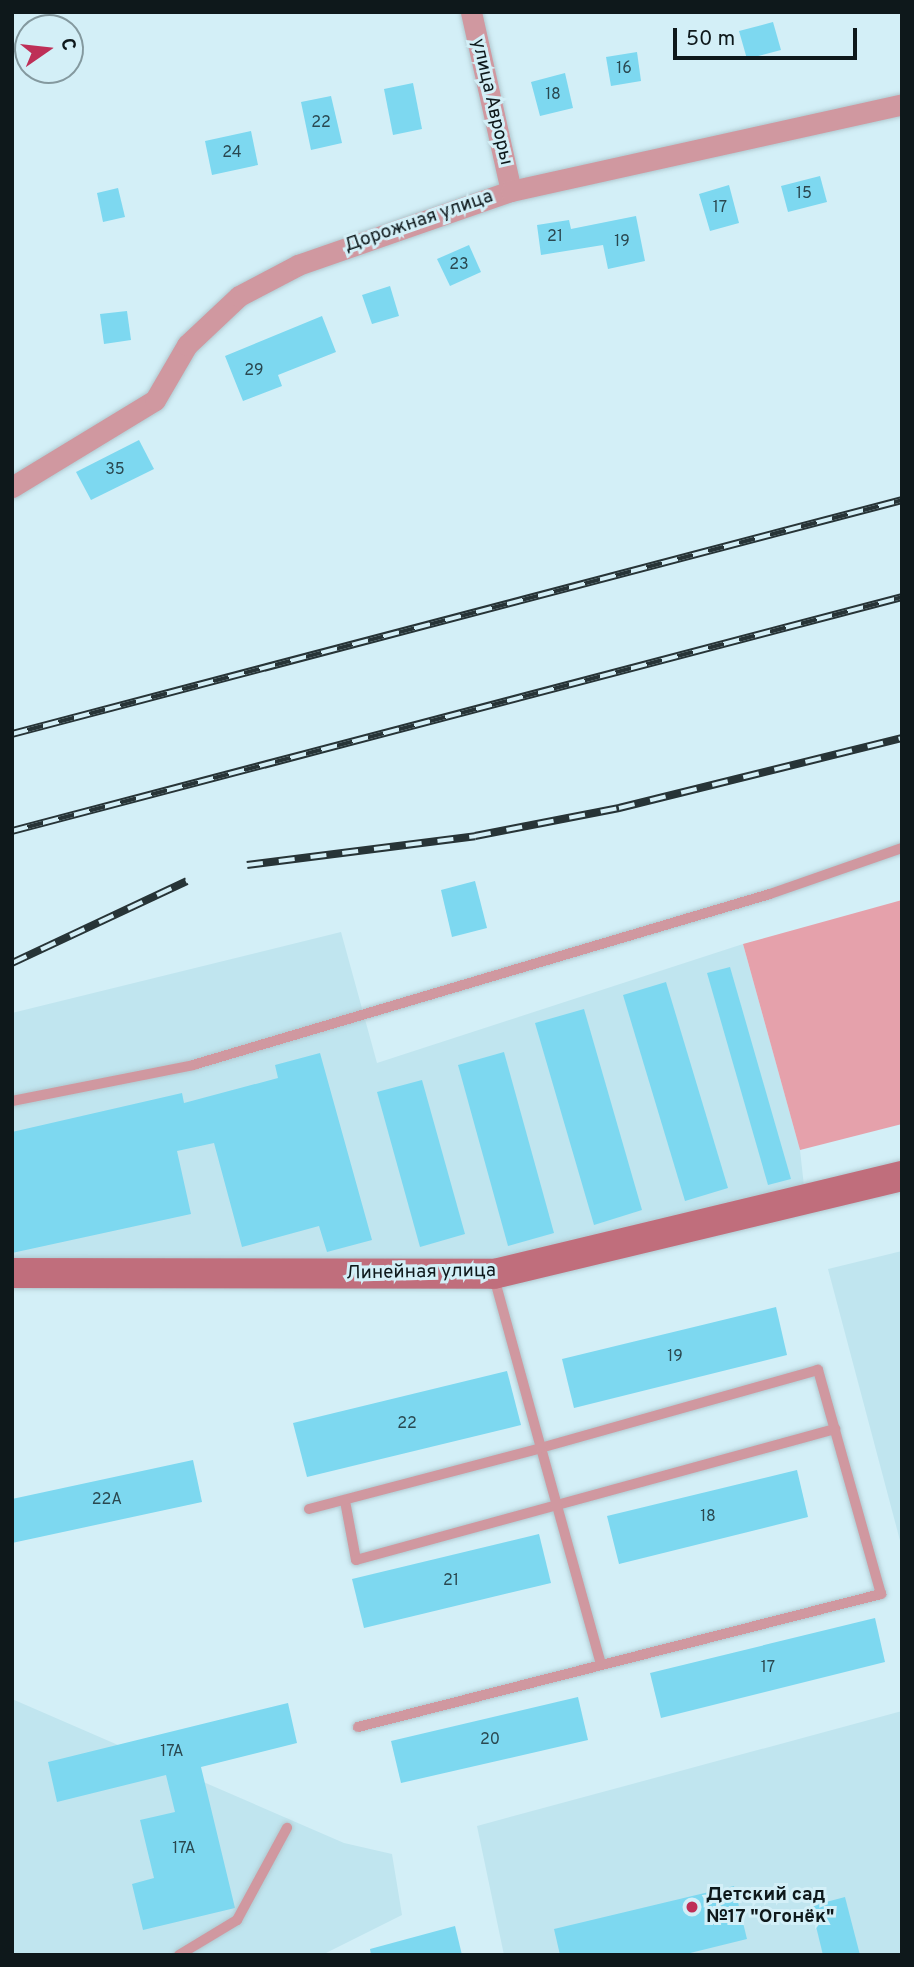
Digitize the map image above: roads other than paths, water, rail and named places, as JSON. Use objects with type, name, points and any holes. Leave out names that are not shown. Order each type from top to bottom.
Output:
[{"type":"main road","name":"Линейная улица","points":[[12,1273],[494,1274],[902,1175]]},
{"type":"street","name":"улица Авроры","points":[[471,12],[511,191]]},
{"type":"street","name":"Дорожная улица","points":[[12,487],[155,400],[187,345],[239,296],[298,265],[511,191],[902,104]]},
{"type":"lane","points":[[12,1101],[193,1065],[770,894],[902,848]]},
{"type":"lane","points":[[494,1274],[601,1664]]},
{"type":"lane","points":[[309,1509],[541,1448],[818,1370],[881,1594],[358,1727]]},
{"type":"lane","points":[[345,1501],[356,1560],[835,1429]]},
{"type":"lane","points":[[179,1955],[237,1920],[287,1828]]},
{"type":"railway","points":[[12,734],[902,500]]},
{"type":"railway","points":[[12,831],[902,597]]},
{"type":"railway","points":[[247,865],[475,836],[619,808],[902,738]]},
{"type":"railway","points":[[12,963],[187,881]]},
{"type":"place","name":"Детский сад №17 \"Огонёк\"","points":[[692,1907]]}]
